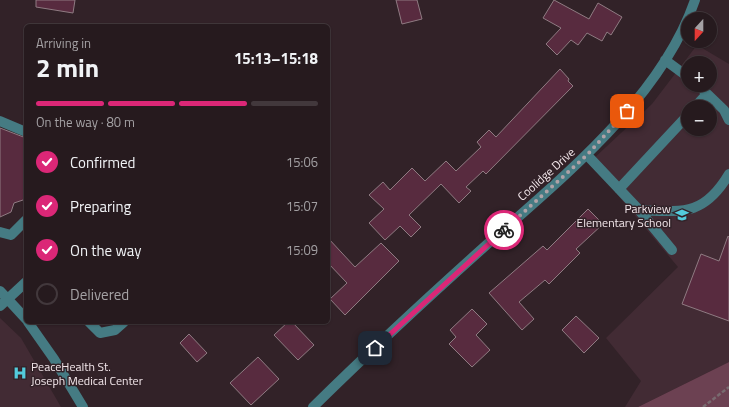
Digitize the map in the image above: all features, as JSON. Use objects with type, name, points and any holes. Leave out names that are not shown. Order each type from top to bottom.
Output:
[{"type":"street","name":"Coolidge Drive","points":[[313,407],[429,296],[587,155],[620,120],[665,60],[684,27],[695,0]]},
{"type":"street","points":[[665,60],[681,72]]},
{"type":"street","points":[[701,100],[707,94],[724,110],[729,120]]},
{"type":"street","points":[[0,121],[24,131]]},
{"type":"street","points":[[619,189],[681,123]]},
{"type":"street","points":[[587,155],[639,210],[672,250]]},
{"type":"street","points":[[639,210],[682,211],[698,206],[709,200],[719,190],[729,174]]},
{"type":"street","points":[[0,232],[11,235],[24,222]]},
{"type":"street","points":[[24,283],[2,298],[24,317]]},
{"type":"street","points":[[29,324],[54,359],[83,407]]},
{"type":"street","points":[[91,324],[100,333],[115,330],[122,324]]},
{"type":"path","points":[[703,407],[729,387]]},
{"type":"shaded area","name":"Parkview Elementary School","points":[[695,48],[702,48],[716,56],[689,56]]},
{"type":"shaded area","name":"Parkview Elementary School","points":[[717,57],[729,64],[729,362],[638,407],[625,407],[641,381],[606,338],[678,267],[590,162],[652,104],[681,66],[681,92],[717,92]]},
{"type":"shaded area","name":"PeaceHealth St. Joseph Medical Center","points":[[0,318],[21,338],[61,407],[0,407]]},
{"type":"shaded area","points":[[729,362],[729,407],[638,407]]},
{"type":"building","points":[[36,0],[75,0],[73,13],[36,7]]},
{"type":"building","points":[[396,0],[417,0],[422,19],[402,24]]},
{"type":"building","points":[[554,0],[589,19],[598,3],[622,17],[611,35],[607,32],[602,41],[587,33],[578,45],[571,40],[557,55],[546,44],[561,28],[543,18]]},
{"type":"building","points":[[560,69],[573,86],[486,174],[483,171],[466,187],[471,191],[459,203],[441,184],[409,215],[421,227],[411,237],[400,226],[385,240],[369,223],[384,209],[369,195],[383,182],[390,190],[412,168],[425,181],[446,161],[456,171],[481,147],[477,142],[489,130],[496,137]]},
{"type":"building","points":[[0,128],[24,137],[24,200],[14,203],[11,212],[0,217]]},
{"type":"building","points":[[588,209],[603,224],[576,249],[580,253],[549,284],[545,280],[519,302],[534,319],[522,330],[489,293],[543,246],[547,250]]},
{"type":"building","points":[[728,236],[729,321],[682,304],[701,254],[719,261]]},
{"type":"building","points":[[330,240],[355,267],[381,243],[399,261],[345,315],[330,299],[347,283],[330,265]]},
{"type":"building","points":[[472,309],[487,324],[476,335],[490,350],[472,367],[449,344],[456,337],[450,330]]},
{"type":"building","points":[[576,316],[599,338],[584,353],[562,330]]},
{"type":"building","points":[[286,324],[294,324],[314,345],[298,360],[274,335]]},
{"type":"building","points":[[189,334],[207,353],[197,362],[180,343]]},
{"type":"building","points":[[258,357],[279,379],[251,405],[230,383]]},
{"type":"way so far","points":[[504,230],[587,155],[627,111]]},
{"type":"place","name":"Parkview Elementary School","points":[[682,215]]},
{"type":"place","name":"PeaceHealth St. Joseph Medical Center","points":[[20,373]]},
{"type":"route","points":[[375,348],[429,296],[504,230]]}]
